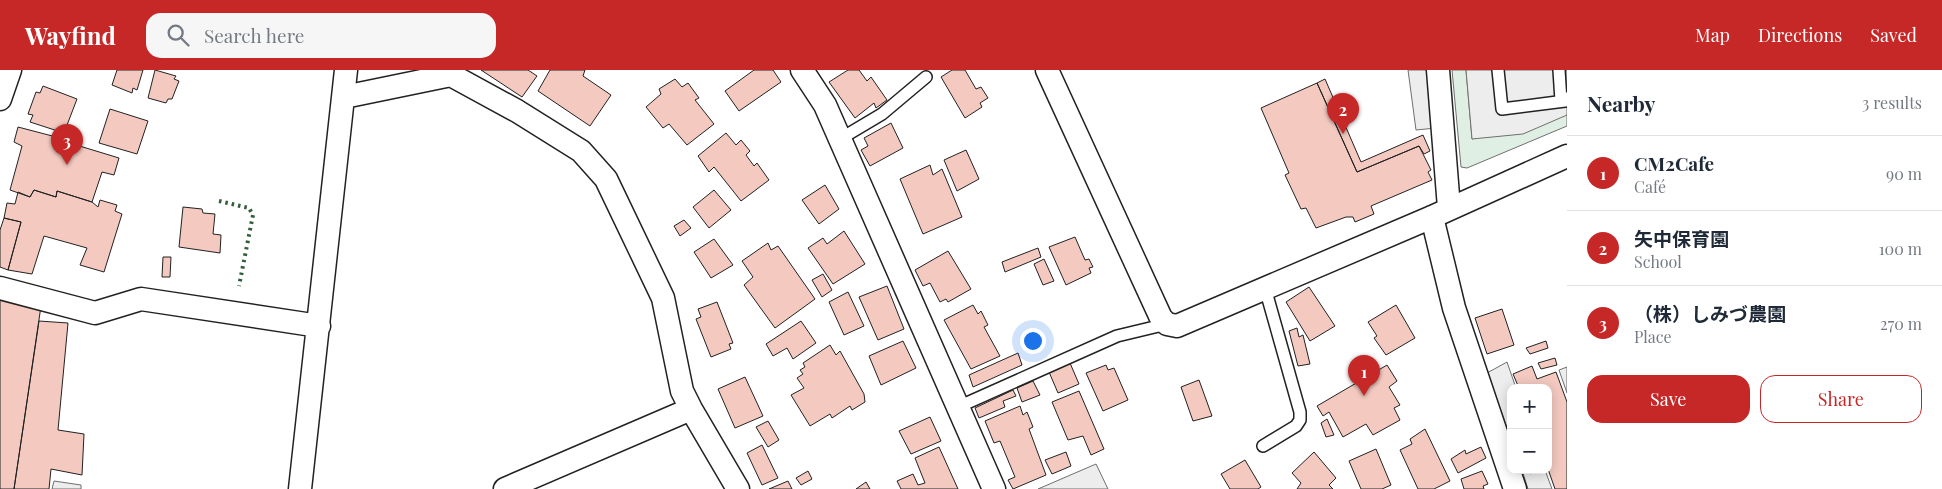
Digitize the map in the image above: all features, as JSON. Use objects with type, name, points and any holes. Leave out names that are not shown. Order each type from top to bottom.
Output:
[{"type":"street","points":[[0,100],[10,70]]},
{"type":"street","points":[[300,489],[346,70]]},
{"type":"street","points":[[802,70],[825,105],[994,489]]},
{"type":"street","points":[[1047,70],[1161,318],[1167,324],[1177,326],[1567,156]]},
{"type":"street","points":[[1438,70],[1441,212],[1454,308],[1515,489]]},
{"type":"street","points":[[344,97],[451,75],[517,111],[581,151],[606,179],[663,298],[682,391],[738,489]]},
{"type":"street","points":[[0,288],[95,313],[141,299],[318,326]]},
{"type":"street","points":[[505,489],[691,409]]},
{"type":"lane","points":[[1498,70],[1502,109],[1564,99],[1559,70]]},
{"type":"lane","points":[[840,139],[882,114],[926,77]]},
{"type":"lane","points":[[1262,446],[1296,426],[1300,420],[1300,412],[1284,362],[1265,288]]},
{"type":"lane","points":[[958,407],[1117,336],[1167,324]]},
{"type":"green space","points":[[1452,70],[1466,70],[1472,139],[1567,111],[1567,126],[1467,168],[1461,167]]},
{"type":"shaded area","points":[[1408,70],[1430,70],[1436,128],[1416,130]]},
{"type":"shaded area","points":[[1466,70],[1567,70],[1567,115],[1523,134],[1472,139]]},
{"type":"shaded area","points":[[1507,362],[1515,384],[1507,384],[1507,428],[1487,373]]},
{"type":"shaded area","points":[[1567,367],[1567,393],[1559,370]]},
{"type":"shaded area","points":[[1096,464],[1108,489],[1038,489]]},
{"type":"shaded area","points":[[1523,474],[1546,474],[1552,489],[1528,489]]},
{"type":"shaded area","points":[[54,481],[81,485],[81,489],[52,489]]},
{"type":"building","points":[[117,70],[143,70],[137,90],[133,88],[132,93],[112,85]]},
{"type":"building","points":[[155,70],[176,76],[174,79],[179,81],[172,99],[168,99],[166,103],[148,98]]},
{"type":"building","points":[[481,70],[528,70],[537,76],[522,97]]},
{"type":"building","points":[[550,70],[585,70],[583,76],[611,95],[590,126],[538,91]]},
{"type":"building","points":[[754,70],[773,70],[781,82],[739,111],[725,91]]},
{"type":"building","points":[[848,70],[859,70],[867,81],[871,77],[887,100],[876,108],[874,103],[855,118],[829,82]]},
{"type":"building","points":[[952,70],[965,70],[976,89],[981,87],[988,98],[980,103],[982,107],[965,118],[941,77]]},
{"type":"building","points":[[675,79],[682,87],[688,83],[699,98],[695,100],[714,124],[687,145],[669,124],[663,128],[646,107],[661,94],[659,89]]},
{"type":"building","points":[[1325,79],[1361,162],[1423,135],[1430,151],[1424,154],[1419,146],[1357,172],[1317,83]]},
{"type":"building","points":[[1317,83],[1357,172],[1419,146],[1431,170],[1428,172],[1432,180],[1371,206],[1374,214],[1355,222],[1353,217],[1346,217],[1316,228],[1306,208],[1301,209],[1285,175],[1289,173],[1261,108]]},
{"type":"building","points":[[43,86],[77,99],[64,133],[30,122],[33,115],[28,114],[36,92],[40,93]]},
{"type":"building","points":[[110,109],[148,121],[137,154],[99,143]]},
{"type":"building","points":[[891,123],[903,148],[870,166],[861,150],[868,146],[864,138]]},
{"type":"building","points":[[18,127],[60,138],[57,152],[70,156],[73,144],[119,158],[114,175],[102,172],[92,202],[57,191],[56,197],[34,190],[30,197],[10,190],[22,146],[14,142]]},
{"type":"building","points":[[726,133],[736,145],[741,140],[750,151],[746,155],[754,166],[757,163],[769,180],[741,201],[714,167],[709,172],[698,156]]},
{"type":"building","points":[[966,150],[979,179],[957,191],[944,160]]},
{"type":"building","points":[[930,165],[933,175],[942,169],[962,217],[923,234],[900,179]]},
{"type":"building","points":[[825,185],[839,209],[819,224],[802,200]]},
{"type":"building","points":[[34,190],[56,197],[57,191],[92,202],[98,207],[100,200],[117,205],[115,211],[122,214],[104,272],[80,265],[87,248],[44,236],[32,274],[8,270],[21,222],[4,218],[7,203],[15,204],[18,192],[30,197]]},
{"type":"building","points":[[714,190],[731,210],[709,228],[693,207]]},
{"type":"building","points":[[183,207],[202,209],[203,213],[215,214],[213,234],[221,235],[220,253],[179,247]]},
{"type":"building","points":[[4,218],[21,222],[8,270],[0,267],[0,230]]},
{"type":"building","points":[[684,220],[691,228],[680,236],[674,226]]},
{"type":"building","points":[[844,231],[865,264],[833,284],[808,248],[823,238],[827,244]]},
{"type":"building","points":[[1075,237],[1085,260],[1089,259],[1093,267],[1089,268],[1091,273],[1066,285],[1049,247]]},
{"type":"building","points":[[714,239],[733,265],[711,278],[694,252]]},
{"type":"building","points":[[768,243],[771,250],[778,246],[815,299],[775,328],[744,285],[753,277],[742,261]]},
{"type":"building","points":[[1038,248],[1041,257],[1005,272],[1002,262]]},
{"type":"building","points":[[948,251],[971,289],[948,302],[946,299],[940,302],[930,283],[923,286],[915,270]]},
{"type":"building","points":[[163,257],[171,257],[170,277],[162,277]]},
{"type":"building","points":[[1044,259],[1054,281],[1043,285],[1034,264]]},
{"type":"building","points":[[823,274],[832,290],[822,297],[812,280]]},
{"type":"building","points":[[887,286],[904,329],[878,340],[859,297]]},
{"type":"building","points":[[1309,287],[1335,326],[1310,341],[1286,302]]},
{"type":"building","points":[[848,292],[864,326],[844,335],[829,302]]},
{"type":"building","points":[[0,295],[41,306],[14,489],[0,489]]},
{"type":"building","points":[[717,302],[733,343],[729,344],[731,349],[711,357],[696,319],[701,317],[698,309]]},
{"type":"building","points":[[973,305],[978,314],[981,311],[988,325],[984,327],[1000,356],[971,369],[944,320]]},
{"type":"building","points":[[1396,305],[1415,338],[1386,355],[1374,338],[1377,336],[1368,322]]},
{"type":"building","points":[[1502,309],[1514,345],[1487,354],[1475,318]]},
{"type":"building","points":[[39,321],[68,323],[58,430],[84,434],[82,475],[51,469],[49,489],[14,489]]},
{"type":"building","points":[[801,321],[816,343],[793,359],[787,348],[773,356],[766,344]]},
{"type":"building","points":[[1297,328],[1299,337],[1303,335],[1310,364],[1298,366],[1289,331]]},
{"type":"building","points":[[903,341],[916,368],[881,385],[869,356]]},
{"type":"building","points":[[1546,341],[1548,348],[1530,354],[1526,348]]},
{"type":"building","points":[[830,345],[836,355],[840,351],[864,394],[865,402],[852,410],[850,406],[832,418],[830,414],[810,426],[791,395],[804,388],[797,378],[803,374],[800,370],[805,367],[803,363]]},
{"type":"building","points":[[1018,353],[1022,365],[973,387],[969,375]]},
{"type":"building","points":[[1555,358],[1557,365],[1541,369],[1538,363]]},
{"type":"building","points":[[1070,363],[1079,384],[1058,393],[1049,372]]},
{"type":"building","points":[[1106,365],[1108,370],[1114,368],[1128,400],[1103,411],[1086,373]]},
{"type":"building","points":[[1387,365],[1397,381],[1389,387],[1400,405],[1394,408],[1400,420],[1373,435],[1366,424],[1343,437],[1329,412],[1323,416],[1317,406]]},
{"type":"building","points":[[1532,366],[1537,379],[1556,372],[1567,402],[1567,489],[1555,489],[1550,474],[1552,474],[1552,384],[1517,384],[1513,374]]},
{"type":"building","points":[[745,377],[763,416],[735,428],[718,389]]},
{"type":"building","points":[[1199,380],[1212,416],[1193,421],[1181,387]]},
{"type":"building","points":[[1033,381],[1040,395],[1022,402],[1017,388]]},
{"type":"building","points":[[1013,390],[1016,396],[1003,401],[1005,407],[979,418],[975,408]]},
{"type":"building","points":[[1079,391],[1104,449],[1091,455],[1083,436],[1068,440],[1052,402]]},
{"type":"building","points":[[1020,406],[1023,415],[1027,412],[1033,427],[1029,429],[1046,475],[1013,489],[1008,480],[1015,477],[1000,441],[994,443],[985,421]]},
{"type":"building","points":[[930,417],[941,441],[911,454],[899,431]]},
{"type":"building","points":[[1327,419],[1334,435],[1326,437],[1321,423]]},
{"type":"building","points":[[768,421],[779,440],[768,447],[756,427]]},
{"type":"building","points":[[1425,429],[1450,481],[1434,489],[1418,489],[1400,450],[1412,444],[1410,439]]},
{"type":"building","points":[[762,445],[778,478],[762,485],[747,453]]},
{"type":"building","points":[[939,447],[958,489],[901,489],[897,481],[913,474],[918,485],[925,483],[915,458]]},
{"type":"building","points":[[1481,447],[1486,458],[1458,473],[1451,459],[1465,450],[1466,454]]},
{"type":"building","points":[[1376,449],[1391,485],[1382,489],[1361,489],[1349,461]]},
{"type":"building","points":[[1066,452],[1071,466],[1052,474],[1045,460]]},
{"type":"building","points":[[1314,452],[1336,478],[1329,485],[1333,489],[1297,489],[1301,483],[1292,473]]},
{"type":"building","points":[[1245,460],[1261,487],[1258,489],[1230,489],[1221,474]]},
{"type":"building","points":[[808,471],[812,479],[801,485],[796,478]]},
{"type":"building","points":[[1482,471],[1488,484],[1483,486],[1484,489],[1464,489],[1461,479]]},
{"type":"building","points":[[788,481],[792,489],[769,489]]},
{"type":"building","points":[[866,482],[870,489],[856,489]]},
{"type":"hedge","points":[[219,201],[249,208],[253,215],[239,286]]},
{"type":"place","name":"矢中保育園","points":[[1343,134]]},
{"type":"place","name":"（株）しみづ農園","points":[[67,165]]},
{"type":"place","name":"CM2Cafe","points":[[1364,396]]}]
